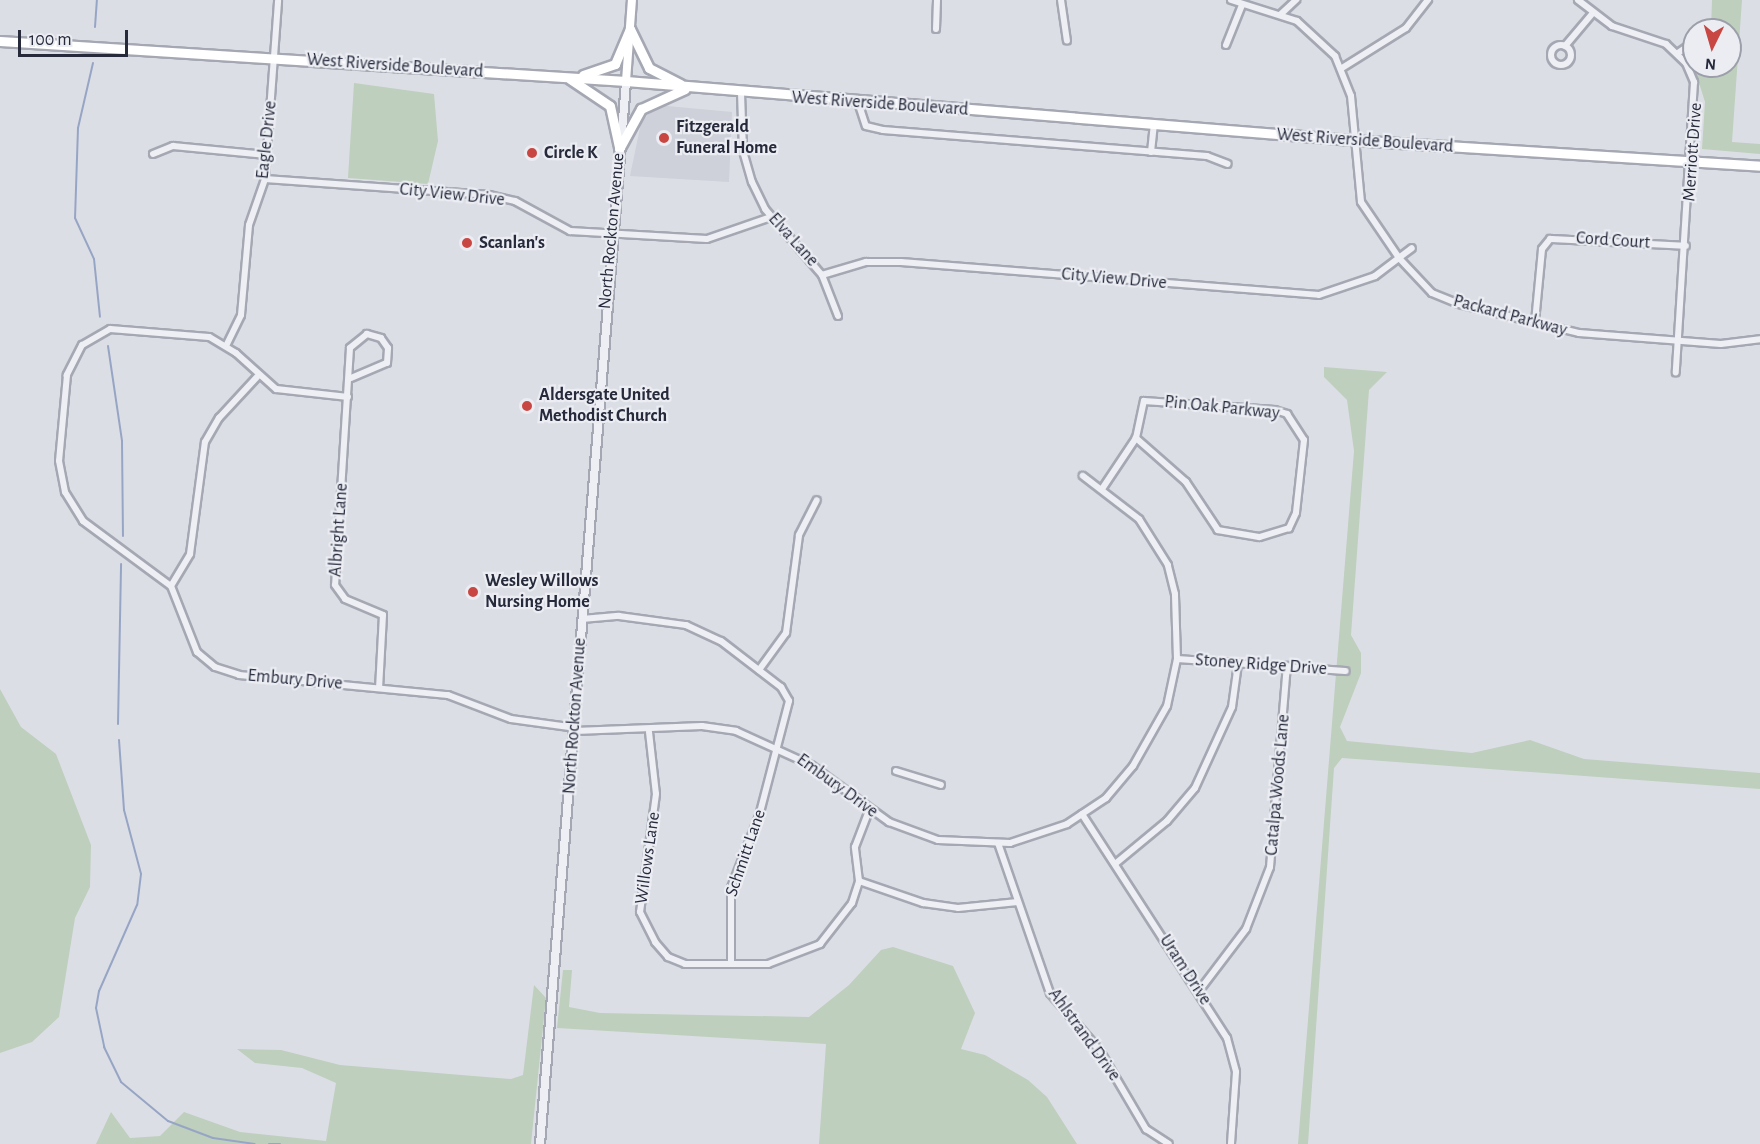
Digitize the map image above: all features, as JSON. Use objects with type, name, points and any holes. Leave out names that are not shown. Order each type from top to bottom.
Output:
[{"type":"main road","name":"North Rockton Avenue","points":[[626,81],[632,0]]},
{"type":"main road","points":[[568,78],[615,64],[630,29]]},
{"type":"main road","points":[[630,29],[649,68],[688,88]]},
{"type":"main road","name":"West Riverside Boulevard","points":[[0,42],[626,81],[741,93],[1352,141],[1760,166]]},
{"type":"main road","points":[[568,78],[610,105],[619,149]]},
{"type":"main road","points":[[619,149],[641,110],[688,88]]},
{"type":"street","name":"Eagle Drive","points":[[226,346],[241,315],[249,225],[265,179],[276,58],[278,0]]},
{"type":"street","points":[[936,29],[937,0]]},
{"type":"street","points":[[1061,0],[1067,41]]},
{"type":"street","name":"Packard Parkway","points":[[1231,0],[1242,6],[1281,14],[1310,30],[1342,68],[1351,96],[1352,141],[1361,202],[1418,282],[1443,298],[1579,333],[1721,344],[1760,339]]},
{"type":"street","points":[[1281,14],[1296,0]]},
{"type":"street","points":[[1342,68],[1399,34],[1428,0]]},
{"type":"street","points":[[1578,0],[1592,14],[1678,53],[1682,50]]},
{"type":"street","points":[[1226,45],[1242,6]]},
{"type":"street","points":[[1565,45],[1592,14]]},
{"type":"street","name":"Merriott Drive","points":[[1676,372],[1697,93],[1678,53]]},
{"type":"street","name":"North Rockton Avenue","points":[[540,1144],[575,729],[611,233],[626,81]]},
{"type":"street","name":"Elva Lane","points":[[741,93],[746,162],[771,217],[822,275],[838,316]]},
{"type":"street","points":[[858,102],[866,126],[883,130],[1207,156],[1228,164]]},
{"type":"street","points":[[1151,152],[1154,125]]},
{"type":"street","points":[[153,154],[173,146],[267,155]]},
{"type":"street","name":"City View Drive","points":[[265,179],[489,195],[514,201],[555,228],[611,233],[707,239],[771,217]]},
{"type":"street","name":"Cord Court","points":[[1535,322],[1543,245],[1557,237],[1686,246]]},
{"type":"street","name":"City View Drive","points":[[822,275],[866,262],[901,262],[1319,295],[1353,286],[1412,249]]},
{"type":"street","points":[[257,377],[219,418],[205,442],[190,554],[171,586],[83,521],[65,492],[59,461],[67,375],[82,345],[98,333],[123,328],[196,334],[226,346],[257,377],[288,392],[348,397]]},
{"type":"street","name":"Albright Lane","points":[[351,378],[387,363],[388,348],[381,338],[366,334],[354,342],[348,397],[335,585],[345,600],[383,615],[379,688]]},
{"type":"street","name":"Pin Oak Parkway","points":[[1144,401],[1275,410],[1296,424],[1304,440],[1296,513],[1289,528],[1274,536],[1230,535],[1218,530],[1186,483],[1136,438],[1144,401]]},
{"type":"street","points":[[1102,489],[1136,438]]},
{"type":"street","name":"Embury Drive","points":[[171,586],[197,652],[215,667],[239,675],[448,695],[511,719],[575,729],[649,732],[702,726],[779,746],[868,811],[938,840],[998,843],[1041,835],[1082,814],[1121,783],[1150,740],[1167,706],[1177,659],[1175,594],[1168,565],[1139,519],[1083,476]]},
{"type":"street","points":[[582,619],[619,616],[686,626],[721,641],[759,670],[786,633],[799,535],[817,500]]},
{"type":"street","name":"Stoney Ridge Drive","points":[[1177,659],[1346,671]]},
{"type":"street","points":[[1115,864],[1167,821],[1195,788],[1232,707],[1238,664]]},
{"type":"street","name":"Catalpa Woods Lane","points":[[1199,991],[1246,928],[1270,867],[1287,666]]},
{"type":"street","name":"Schmitt Lane","points":[[731,963],[731,888],[779,746],[789,701],[759,670]]},
{"type":"street","name":"Willows Lane","points":[[649,732],[656,794],[638,898],[643,926],[668,957],[698,966],[731,963],[768,964],[820,944],[843,919],[859,880],[855,847],[868,811]]},
{"type":"street","points":[[896,771],[941,785]]},
{"type":"street","name":"Uram Drive","points":[[1082,814],[1199,991],[1233,1056],[1231,1144]]},
{"type":"street","name":"Ahlstrand Drive","points":[[998,843],[1050,993],[1100,1051],[1146,1129],[1169,1144]]},
{"type":"street","points":[[859,880],[922,903],[958,908],[1018,902]]},
{"type":"shaded area","points":[[656,105],[732,112],[729,182],[630,176],[641,123]]},
{"type":"green space","points":[[1712,0],[1742,0],[1741,18],[1711,18]]},
{"type":"green space","points":[[1698,78],[1737,78],[1732,142],[1760,144],[1760,154],[1702,149],[1705,102]]},
{"type":"green space","points":[[354,83],[434,94],[438,141],[428,184],[348,178]]},
{"type":"green space","points":[[1324,367],[1387,372],[1369,390],[1351,635],[1361,653],[1361,673],[1340,727],[1347,741],[1472,753],[1530,740],[1584,759],[1760,773],[1760,789],[1342,758],[1334,768],[1308,1144],[1298,1144],[1354,451],[1347,400],[1324,377]]},
{"type":"green space","points":[[0,689],[21,727],[56,754],[91,845],[90,887],[75,918],[59,1017],[32,1042],[0,1053]]},
{"type":"green space","points":[[893,947],[953,966],[975,1013],[961,1049],[985,1055],[1028,1080],[1047,1097],[1077,1144],[819,1144],[826,1044],[557,1028],[563,970],[572,970],[569,1007],[600,1013],[809,1017],[849,985],[881,950]]},
{"type":"green space","points":[[534,985],[546,998],[531,1144],[96,1144],[111,1112],[130,1138],[160,1136],[184,1112],[240,1132],[326,1141],[336,1083],[302,1068],[255,1063],[237,1049],[281,1050],[340,1065],[511,1079],[523,1075]]},
{"type":"waterway","points":[[95,27],[97,0]]},
{"type":"waterway","points":[[93,63],[78,128],[75,218],[94,259],[100,317]]},
{"type":"waterway","points":[[108,346],[122,441],[123,536]]},
{"type":"waterway","points":[[118,724],[121,564]]},
{"type":"waterway","points":[[119,740],[124,810],[141,874],[137,905],[99,991],[96,1008],[104,1047],[121,1082],[168,1121],[213,1138],[255,1144]]},
{"type":"waterway","points":[[269,1144],[280,1144]]},
{"type":"place","name":"Fitzgerald Funeral Home","points":[[664,138]]},
{"type":"place","name":"Circle K","points":[[532,153]]},
{"type":"place","name":"Scanlan's","points":[[467,243]]},
{"type":"place","name":"Aldersgate United Methodist Church","points":[[527,406]]},
{"type":"place","name":"Wesley Willows Nursing Home","points":[[473,592]]}]
